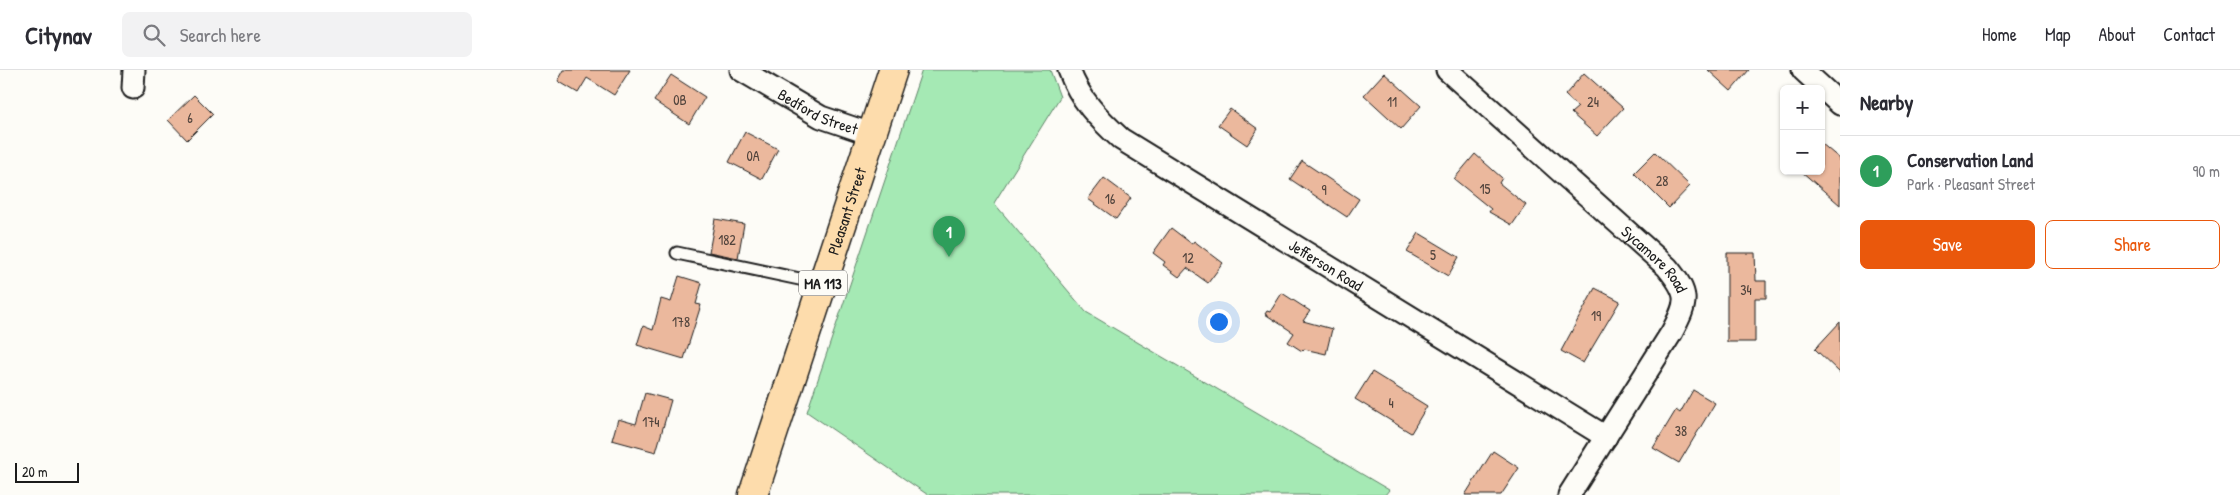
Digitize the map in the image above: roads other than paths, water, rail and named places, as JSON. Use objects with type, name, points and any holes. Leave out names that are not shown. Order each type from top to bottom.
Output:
[{"type":"main road","name":"Pleasant Street","points":[[753,495],[893,70]]},
{"type":"street","name":"Bedford Street","points":[[741,70],[821,117],[871,134]]},
{"type":"street","name":"Jefferson Road","points":[[1069,70],[1076,89],[1095,115],[1121,139],[1606,437]]},
{"type":"street","name":"Sycamore Road","points":[[1447,70],[1667,267],[1682,285],[1685,308],[1568,495]]},
{"type":"street","points":[[1803,70],[1840,104]]},
{"type":"lane","points":[[677,253],[823,284]]},
{"type":"place","name":"Conservation Land","points":[[949,257]]}]
